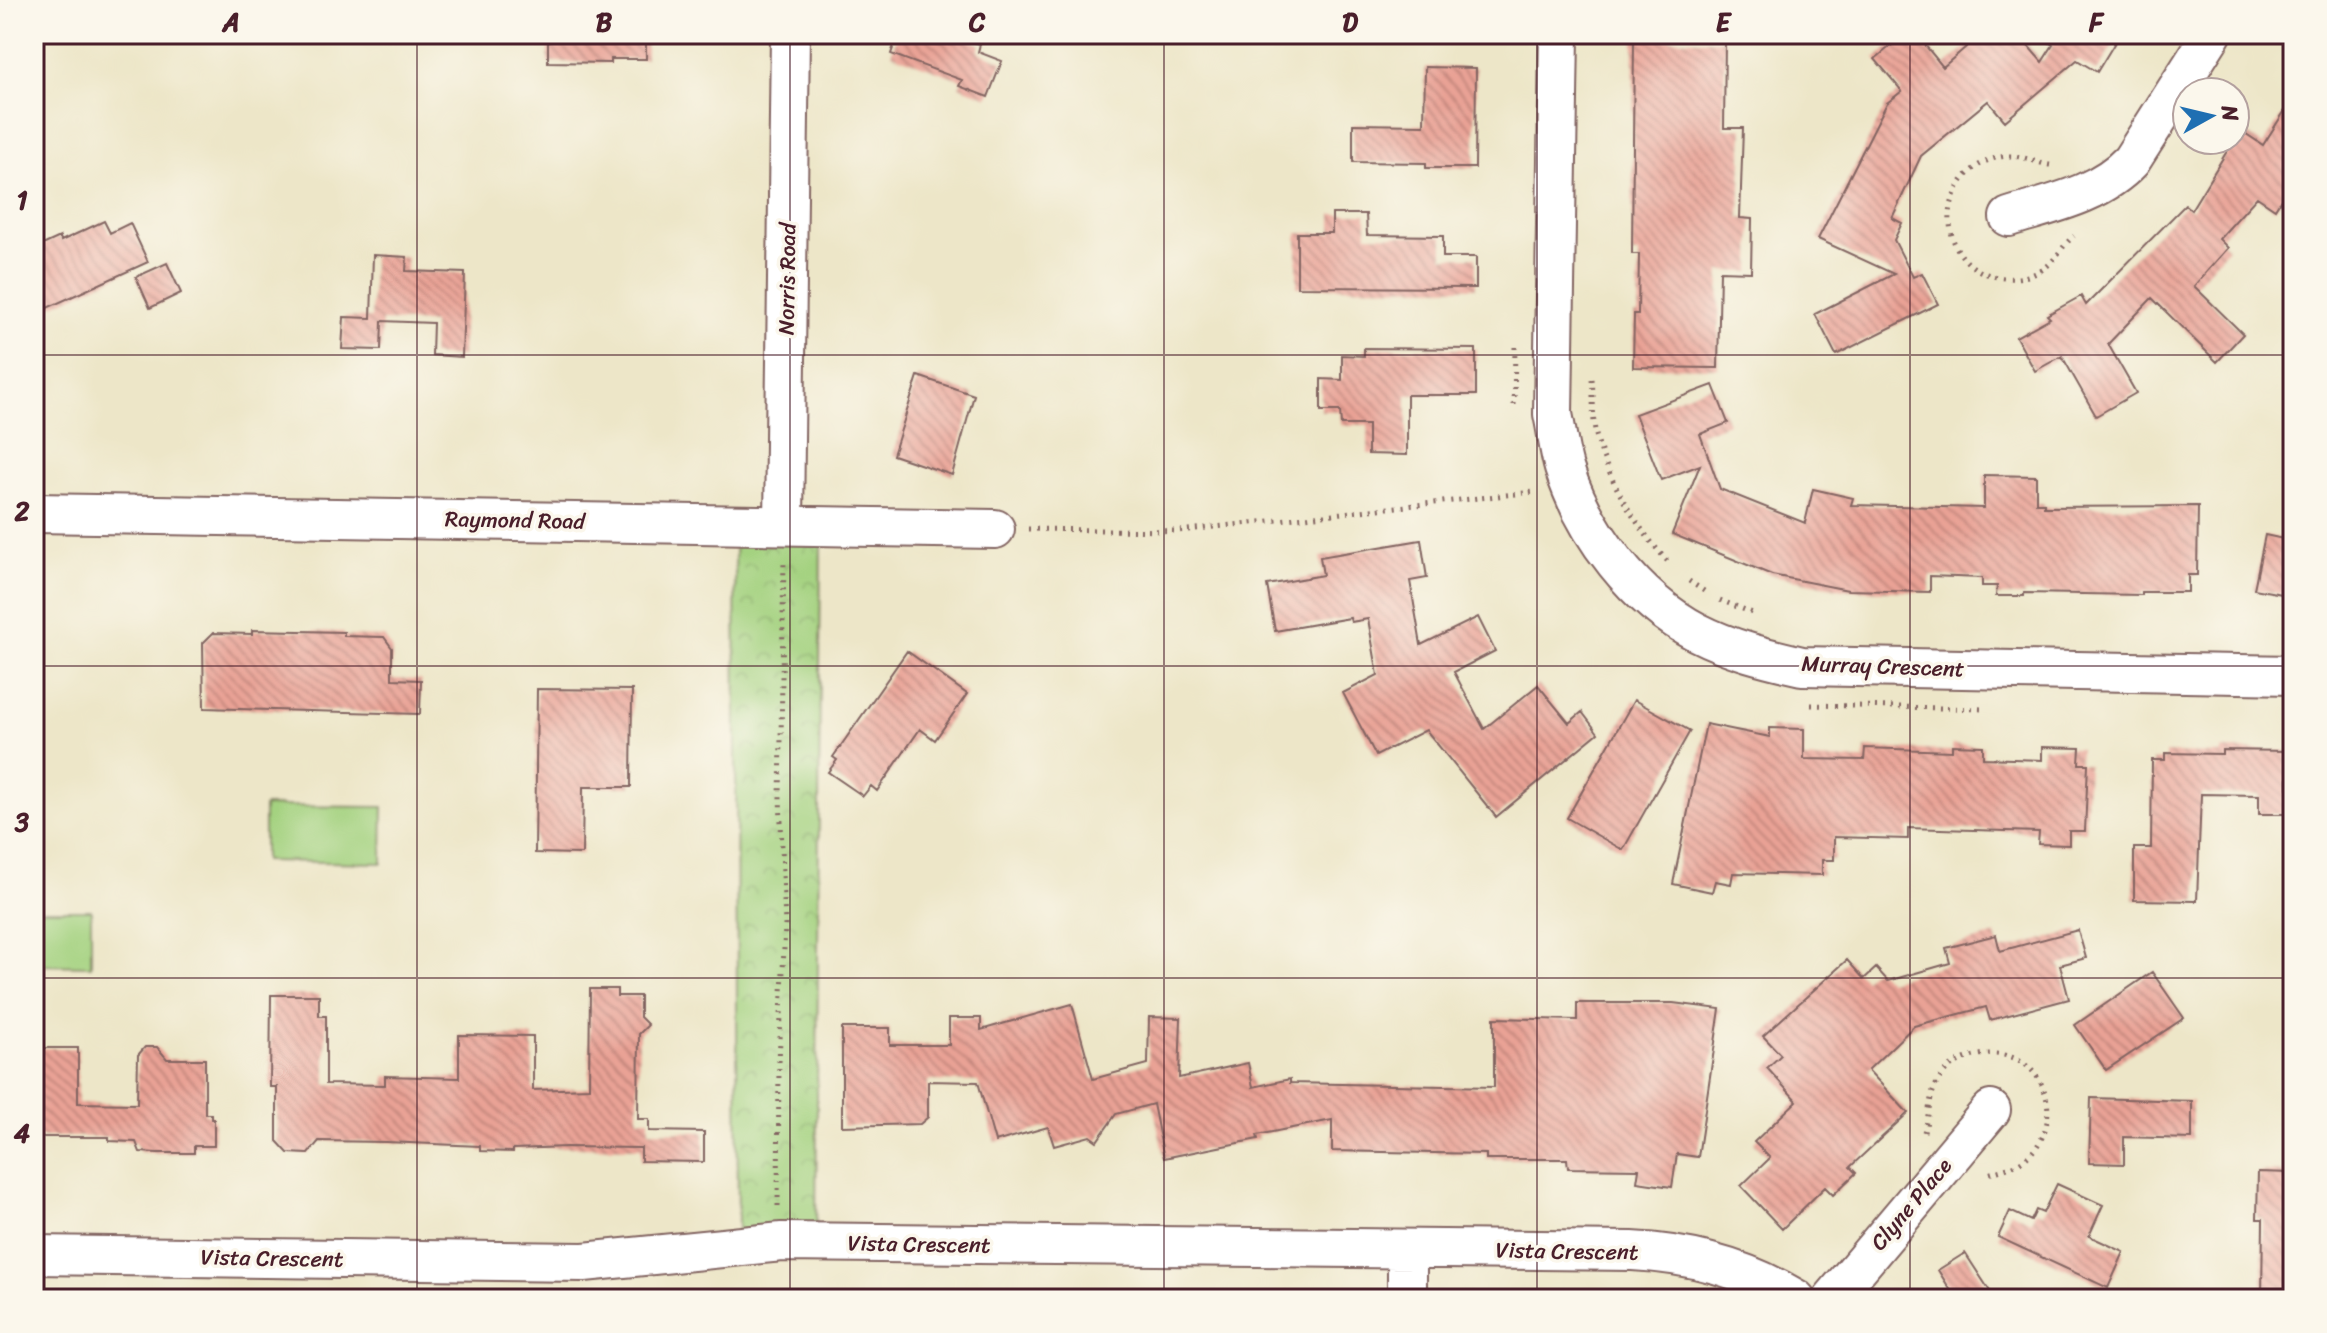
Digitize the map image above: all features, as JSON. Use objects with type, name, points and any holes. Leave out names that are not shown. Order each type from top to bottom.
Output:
[{"type":"street","name":"Norris Road","points":[[784,523],[790,34]]},
{"type":"street","name":"Murray Crescent","points":[[1559,34],[1553,414],[1564,468],[1583,510],[1604,546],[1627,575],[1659,606],[1697,632],[1759,656],[1802,666],[2293,675]]},
{"type":"street","points":[[2009,217],[2092,190],[2119,174],[2131,161],[2212,34]]},
{"type":"street","name":"Raymond Road","points":[[34,513],[784,523],[995,529]]},
{"type":"street","name":"Clyne Place","points":[[1832,1299],[1991,1110]]},
{"type":"street","name":"Vista Crescent","points":[[34,1255],[584,1262],[782,1242],[1632,1251],[1694,1257],[1743,1272],[1796,1299]]},
{"type":"street","points":[[1407,1249],[1407,1299]]},
{"type":"path","points":[[1592,376],[1596,433],[1616,488],[1647,539],[1678,574],[1716,598],[1758,615]]},
{"type":"path","points":[[995,529],[1178,531],[1534,492]]},
{"type":"path","points":[[763,1207],[778,1207],[779,1062],[785,925],[780,797],[784,523]]},
{"type":"green space","points":[[735,522],[821,524],[816,1243],[738,1247]]},
{"type":"green space","points":[[264,806],[383,807],[382,863],[264,861]]},
{"type":"green space","points":[[34,910],[91,910],[91,966],[34,965]]},
{"type":"building","points":[[548,34],[646,34],[646,59],[611,59],[611,63],[548,62]]},
{"type":"building","points":[[898,34],[953,34],[980,44],[978,52],[1002,61],[988,97],[959,86],[962,80],[891,54]]},
{"type":"building","points":[[1905,34],[1916,34],[1943,67],[1981,34],[2018,34],[2042,62],[2053,45],[2036,34],[2120,34],[2097,72],[2077,60],[2005,121],[1988,101],[1921,156],[1892,218],[1902,223],[1894,240],[1913,277],[1922,273],[1938,304],[1836,355],[1815,314],[1894,274],[1818,239],[1887,103],[1902,91],[1875,59]]},
{"type":"building","points":[[1634,39],[1725,40],[1724,128],[1743,128],[1740,218],[1752,219],[1751,272],[1720,271],[1718,368],[1633,367],[1639,254],[1632,254]]},
{"type":"building","points":[[1425,67],[1476,68],[1475,168],[1426,168],[1426,163],[1353,162],[1353,124],[1424,125]]},
{"type":"building","points":[[2293,98],[2293,180],[2275,209],[2257,197],[2219,239],[2228,248],[2194,286],[2243,334],[2217,362],[2152,298],[2108,344],[2136,393],[2096,416],[2062,356],[2035,371],[2016,337],[2081,296],[2086,305],[2185,205],[2191,210],[2224,156],[2251,156],[2251,137],[2263,145]]},
{"type":"building","points":[[1332,214],[1366,214],[1367,235],[1443,236],[1443,257],[1476,257],[1476,288],[1297,287],[1297,233],[1332,233]]},
{"type":"building","points":[[104,221],[110,233],[130,223],[148,262],[34,314],[34,249],[60,237],[61,241]]},
{"type":"building","points":[[373,255],[407,257],[406,271],[465,273],[462,357],[432,355],[433,323],[382,321],[381,350],[342,349],[344,317],[371,318]]},
{"type":"building","points":[[167,263],[181,293],[150,308],[136,277]]},
{"type":"building","points":[[1364,348],[1476,349],[1476,395],[1407,395],[1407,455],[1368,454],[1368,425],[1341,425],[1340,411],[1321,411],[1321,379],[1342,380],[1342,355],[1364,356]]},
{"type":"building","points":[[918,376],[974,395],[952,475],[893,455]]},
{"type":"building","points":[[1713,385],[1728,423],[1700,434],[1720,489],[1805,523],[1813,489],[1853,498],[1851,505],[1984,508],[1984,475],[2036,476],[2036,503],[2044,503],[2044,507],[2198,506],[2197,575],[2188,575],[2188,592],[2142,592],[2142,595],[2024,593],[2024,596],[1996,596],[1997,586],[1982,586],[1982,578],[1930,576],[1930,592],[1848,590],[1772,575],[1672,534],[1700,465],[1661,480],[1635,414]]},
{"type":"building","points":[[2265,535],[2293,541],[2293,596],[2254,589]]},
{"type":"building","points":[[1421,540],[1427,578],[1410,581],[1421,645],[1478,617],[1495,651],[1454,672],[1484,729],[1538,685],[1569,723],[1582,712],[1598,733],[1496,817],[1426,730],[1376,756],[1343,693],[1378,675],[1368,619],[1351,622],[1350,618],[1275,631],[1267,585],[1323,575],[1320,557]]},
{"type":"building","points":[[252,630],[344,632],[344,636],[384,637],[392,648],[392,679],[421,680],[420,714],[204,708],[203,643],[213,633],[252,634]]},
{"type":"building","points":[[907,651],[967,694],[935,740],[920,729],[877,791],[871,786],[863,796],[828,772],[837,760],[833,757]]},
{"type":"building","points":[[537,689],[632,690],[631,787],[583,787],[582,854],[535,853]]},
{"type":"building","points":[[1634,700],[1690,731],[1623,850],[1567,818]]},
{"type":"building","points":[[1706,724],[1770,737],[1770,728],[1804,729],[1804,759],[1864,760],[1865,748],[1952,751],[1952,745],[1983,746],[1983,758],[2042,760],[2042,747],[2080,748],[2079,764],[2088,764],[2085,831],[2069,831],[2069,845],[2038,844],[2039,832],[1908,828],[1908,839],[1834,837],[1834,860],[1822,860],[1822,875],[1733,873],[1731,884],[1715,881],[1712,892],[1673,884]]},
{"type":"building","points":[[2222,750],[2288,751],[2288,814],[2259,814],[2259,795],[2201,794],[2197,901],[2134,900],[2134,848],[2151,848],[2152,760],[2165,760],[2165,753],[2222,754]]},
{"type":"building","points":[[2078,930],[2086,958],[2060,965],[2069,999],[1990,1020],[1986,1007],[1914,1026],[1868,1070],[1908,1113],[1850,1167],[1856,1173],[1833,1195],[1825,1187],[1782,1229],[1741,1186],[1770,1158],[1754,1142],[1797,1101],[1767,1068],[1781,1055],[1763,1036],[1847,960],[1864,979],[1876,968],[1888,981],[1950,963],[1946,948],[1996,935],[2000,951]]},
{"type":"building","points":[[2152,972],[2184,1018],[2106,1070],[2075,1025]]},
{"type":"building","points":[[590,989],[617,989],[617,996],[640,996],[640,1017],[648,1025],[639,1034],[638,1119],[649,1119],[649,1131],[704,1132],[704,1162],[641,1161],[641,1148],[566,1147],[513,1149],[513,1152],[480,1151],[480,1146],[386,1142],[319,1141],[308,1154],[288,1153],[277,1141],[277,1087],[270,1087],[271,995],[319,995],[319,1016],[326,1016],[326,1084],[385,1085],[385,1076],[459,1078],[459,1035],[533,1036],[533,1090],[589,1088]]},
{"type":"building","points":[[1577,1003],[1673,1003],[1720,1009],[1698,1157],[1677,1154],[1672,1187],[1637,1182],[1639,1169],[1568,1168],[1567,1159],[1486,1159],[1486,1154],[1332,1151],[1332,1120],[1164,1158],[1153,1104],[1116,1114],[1097,1141],[1090,1136],[1054,1146],[1048,1127],[995,1142],[978,1082],[928,1081],[928,1117],[920,1124],[842,1126],[842,1028],[890,1028],[890,1045],[949,1045],[949,1018],[981,1018],[981,1030],[1072,1004],[1093,1079],[1148,1064],[1149,1017],[1181,1018],[1179,1078],[1248,1063],[1253,1087],[1290,1079],[1290,1083],[1494,1087],[1494,1018],[1577,1020]]},
{"type":"building","points":[[145,1047],[157,1047],[167,1059],[205,1059],[205,1114],[211,1114],[211,1119],[214,1119],[214,1146],[194,1146],[194,1153],[158,1153],[140,1152],[136,1142],[109,1141],[109,1137],[34,1137],[34,1048],[78,1048],[78,1103],[137,1104],[138,1055]]},
{"type":"building","points":[[2091,1098],[2192,1101],[2192,1139],[2124,1137],[2124,1164],[2089,1163]]},
{"type":"building","points":[[2258,1172],[2293,1173],[2293,1299],[2262,1299],[2263,1219],[2257,1219]]},
{"type":"building","points":[[2057,1184],[2103,1205],[2089,1236],[2124,1252],[2108,1288],[1998,1237],[2010,1211],[2031,1221],[2036,1210],[2043,1213]]},
{"type":"building","points":[[1965,1253],[1995,1299],[1956,1299],[1938,1270]]}]
